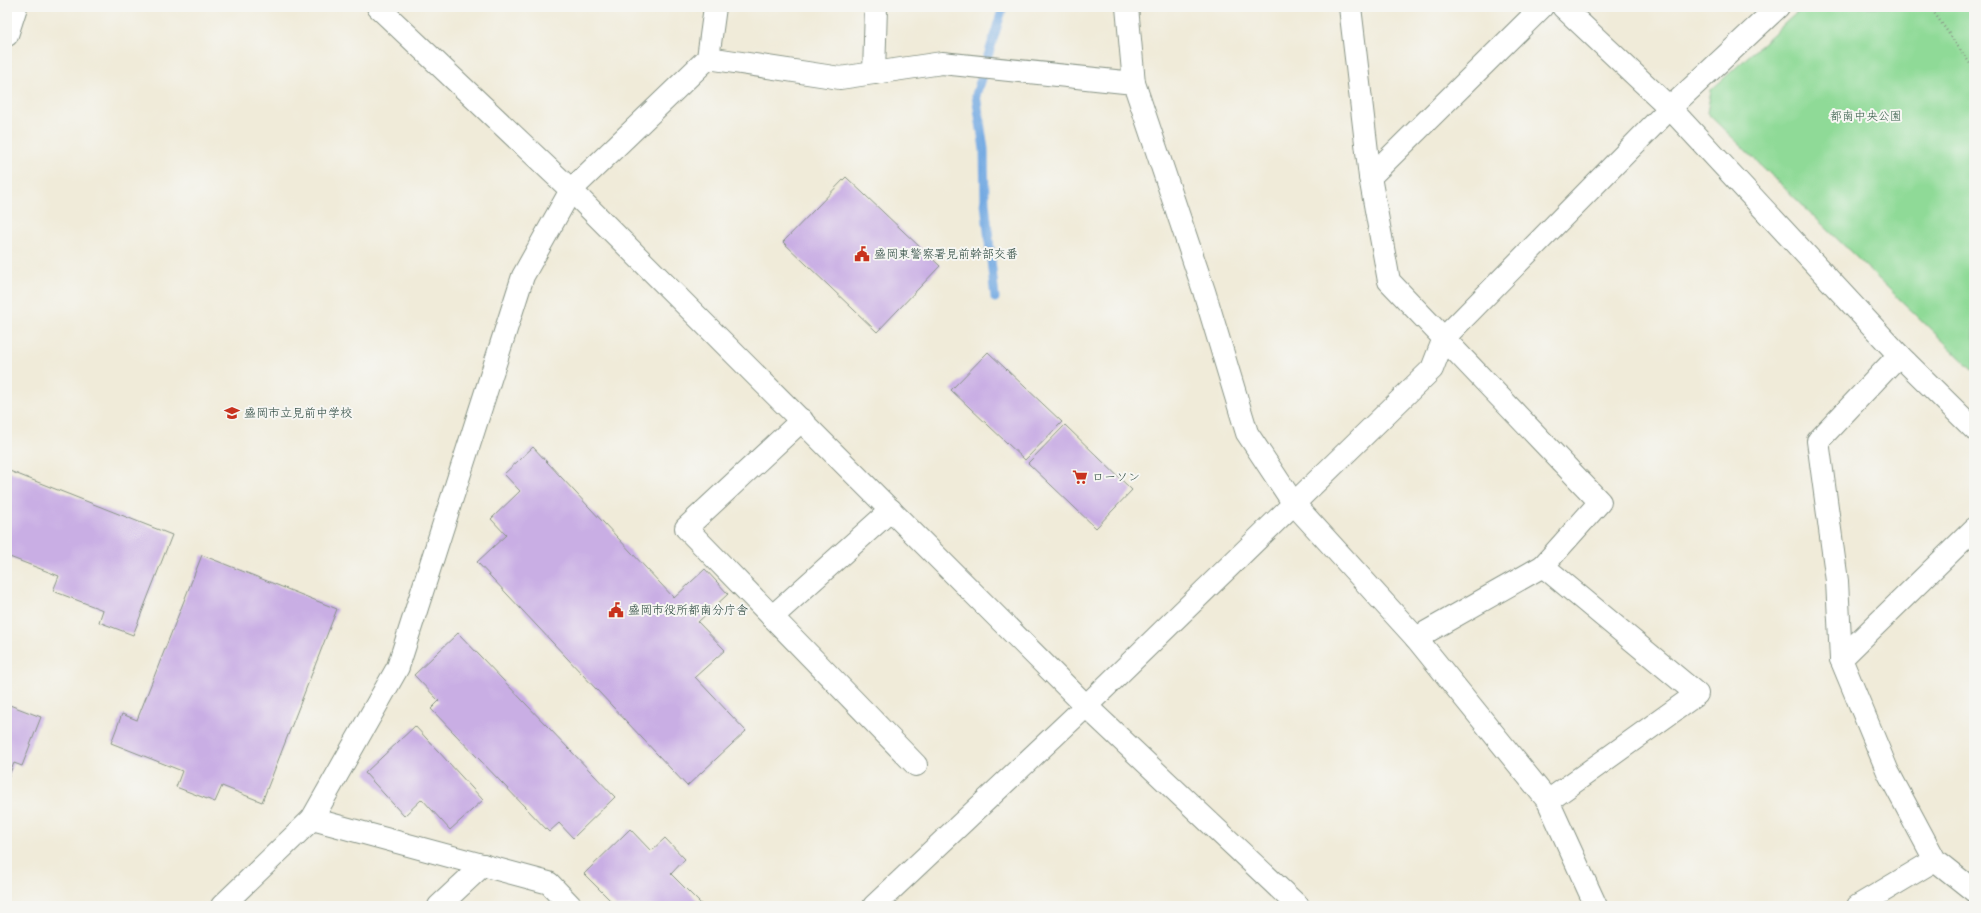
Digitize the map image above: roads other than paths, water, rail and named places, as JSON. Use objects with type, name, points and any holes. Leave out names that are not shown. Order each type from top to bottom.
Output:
[{"type":"street","points":[[7,35],[16,7]]},
{"type":"street","points":[[378,7],[571,190],[1086,706],[1298,906]]},
{"type":"street","points":[[222,906],[312,818],[398,667],[523,276],[571,190],[708,58],[715,7]]},
{"type":"street","points":[[874,73],[876,7]]},
{"type":"street","points":[[1127,7],[1134,83],[1204,291],[1247,433],[1294,504],[1416,638],[1548,801],[1596,906]]},
{"type":"street","points":[[1350,7],[1370,177],[1389,281],[1600,502],[1543,566],[1416,638]]},
{"type":"street","points":[[1370,177],[1542,7]]},
{"type":"street","points":[[1563,7],[1670,108],[1899,355],[1974,429]]},
{"type":"street","points":[[874,906],[1086,706],[1432,369],[1444,338],[1670,108],[1778,7]]},
{"type":"street","points":[[708,58],[840,78],[942,63],[1134,83]]},
{"type":"street","points":[[1899,355],[1818,441],[1837,581],[1841,659],[1888,772],[1935,860],[1974,891]]},
{"type":"street","points":[[802,420],[686,528],[916,765]]},
{"type":"street","points":[[772,617],[891,510]]},
{"type":"street","points":[[1841,659],[1974,529]]},
{"type":"street","points":[[1543,566],[1696,694],[1548,801]]},
{"type":"street","points":[[312,818],[549,883],[571,906]]},
{"type":"street","points":[[1858,906],[1935,860]]},
{"type":"street","points":[[439,906],[483,865]]},
{"type":"waterway","points":[[995,298],[985,202],[984,149],[976,95],[1003,7]]},
{"type":"place","name":"盛岡東警察署見前幹部交番","points":[[862,254]]},
{"type":"place","name":"盛岡市立見前中学校","points":[[232,413]]},
{"type":"place","name":"ローソン","points":[[1080,477]]},
{"type":"place","name":"盛岡市役所都南分庁舎","points":[[616,610]]},
{"type":"park label","name":"都南中央公園","points":[[1866,116]]}]
